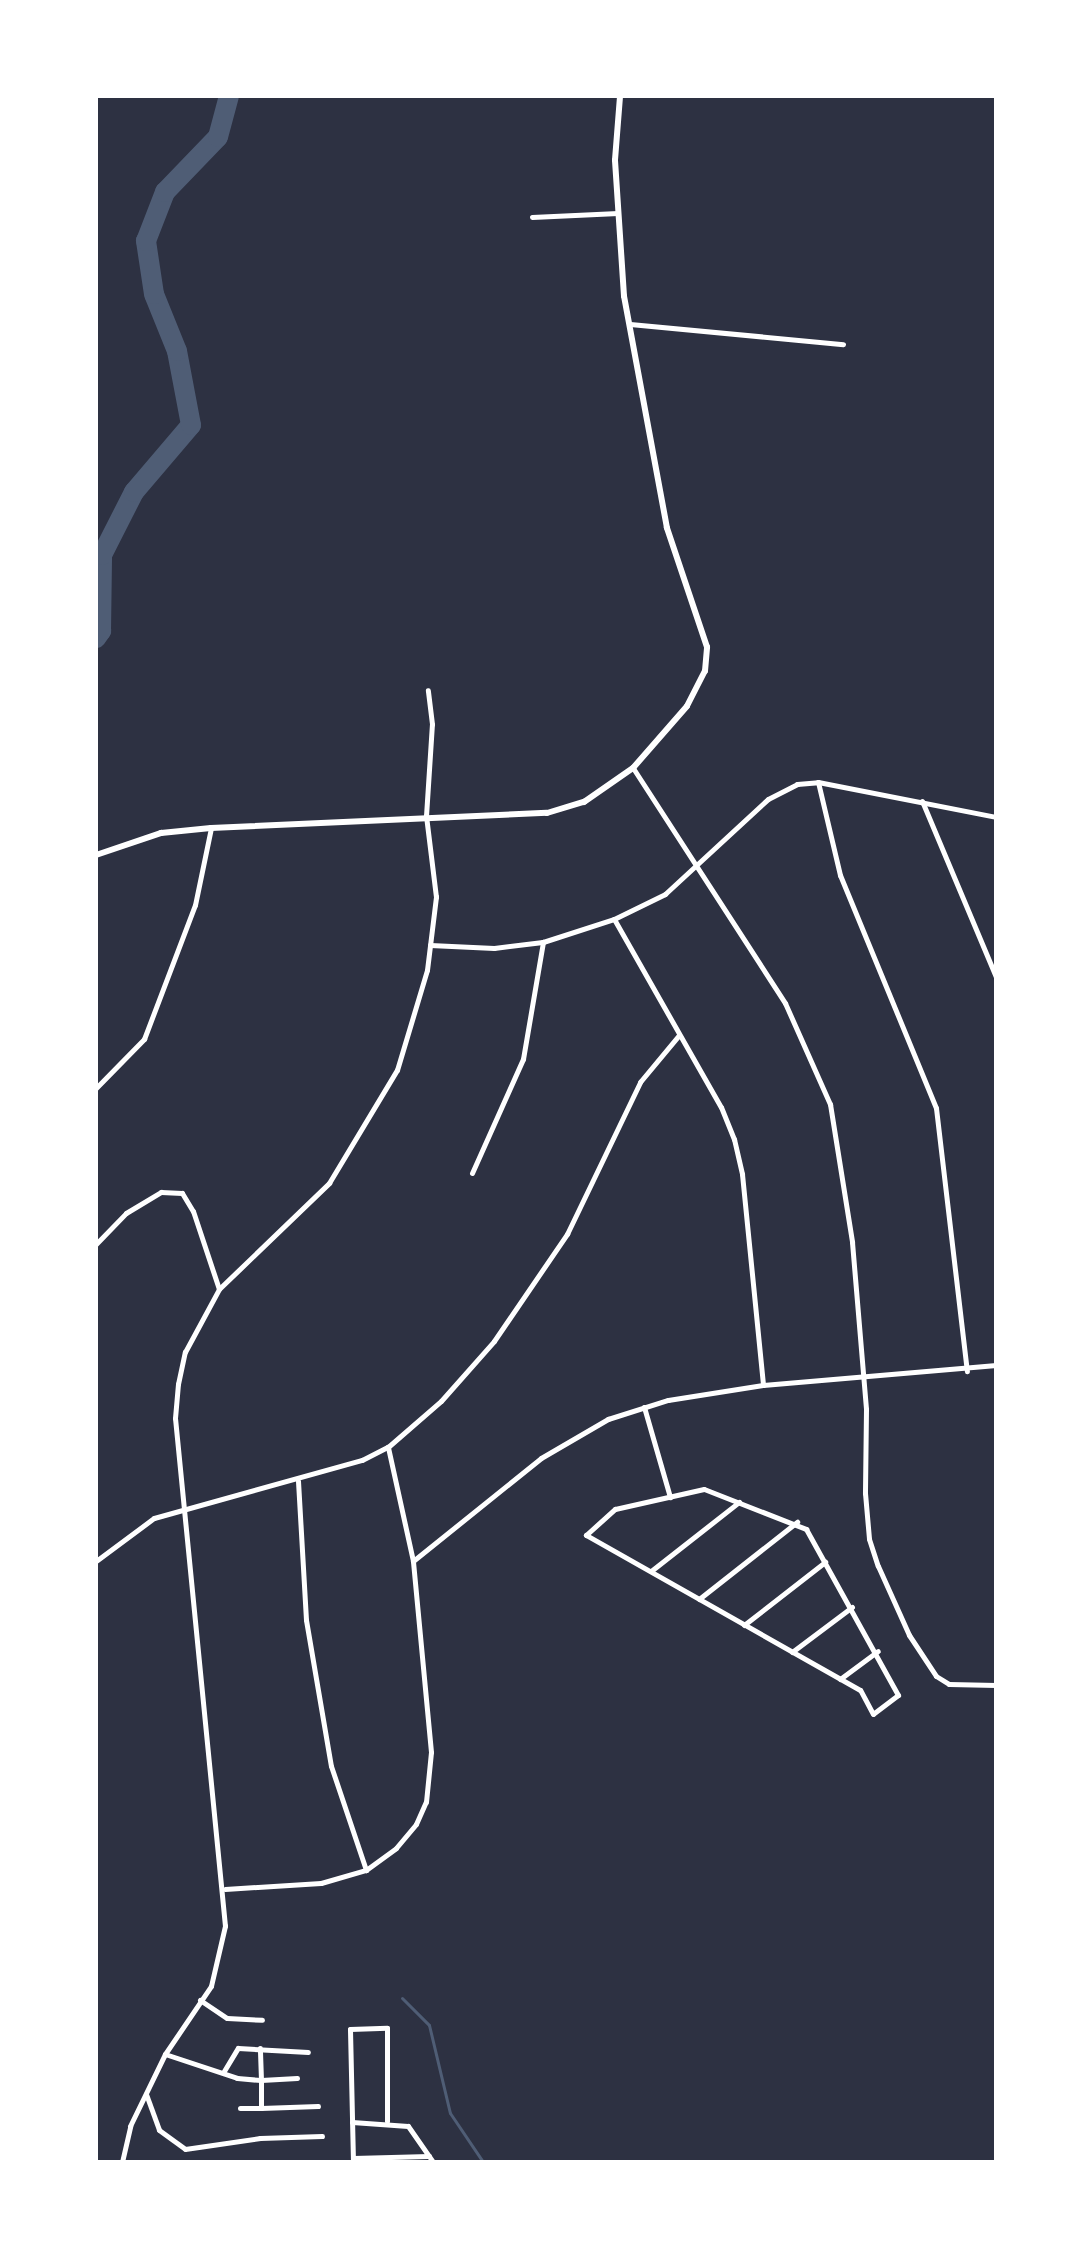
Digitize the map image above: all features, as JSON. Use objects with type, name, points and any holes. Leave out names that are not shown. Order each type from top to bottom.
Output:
[{"type":"street","points":[[96,855],[161,833],[211,828],[547,813],[584,802],[633,768],[687,706],[705,671],[707,647],[667,528],[630,324],[615,160],[620,96]]},
{"type":"street","points":[[532,217],[618,213]]},
{"type":"street","points":[[630,324],[843,344]]},
{"type":"street","points":[[122,2162],[130,2126],[165,2054],[200,2000],[222,1951],[225,1889],[175,1418],[178,1384],[185,1352],[219,1289],[262,1254],[329,1183],[371,1119],[412,1026],[430,945],[436,897],[426,816],[432,724],[428,690]]},
{"type":"street","points":[[633,768],[785,1003],[820,1075],[842,1170],[864,1377],[869,1539],[894,1606],[936,1676],[949,1684],[996,1685]]},
{"type":"street","points":[[430,945],[494,948],[543,942],[614,919],[665,894],[697,870],[768,799],[797,784],[818,782],[996,817]]},
{"type":"street","points":[[818,782],[840,875],[936,1108],[967,1371]]},
{"type":"street","points":[[921,800],[996,977]]},
{"type":"street","points":[[96,1088],[144,1039],[195,905],[211,828]]},
{"type":"street","points":[[614,919],[721,1107],[742,1174],[763,1385]]},
{"type":"street","points":[[472,1173],[523,1059],[543,942]]},
{"type":"street","points":[[96,1561],[150,1520],[298,1481],[388,1447],[441,1401],[494,1341],[567,1234],[640,1082],[679,1035]]},
{"type":"street","points":[[96,1244],[126,1213],[161,1192],[182,1193],[193,1211],[219,1289]]},
{"type":"street","points":[[413,1561],[569,1438],[644,1407],[763,1385],[967,1371],[996,1365]]},
{"type":"street","points":[[644,1407],[670,1497]]},
{"type":"street","points":[[225,1889],[321,1883],[366,1870],[416,1824],[431,1780],[413,1561],[388,1447]]},
{"type":"street","points":[[298,1481],[306,1620],[331,1766],[366,1870]]},
{"type":"street","points":[[704,1489],[797,1522],[825,1562],[900,1690],[873,1714],[860,1690],[586,1535],[615,1509],[670,1497],[704,1489]]},
{"type":"street","points":[[651,1571],[739,1502]]},
{"type":"street","points":[[699,1599],[797,1522]]},
{"type":"street","points":[[744,1625],[825,1562]]},
{"type":"street","points":[[792,1652],[852,1607]]},
{"type":"street","points":[[840,1679],[878,1651]]},
{"type":"street","points":[[200,2000],[227,2018],[262,2020]]},
{"type":"street","points":[[387,2121],[387,2028],[350,2029],[353,2160],[431,2159]]},
{"type":"street","points":[[224,2071],[238,2048],[308,2052]]},
{"type":"street","points":[[260,2048],[261,2108]]},
{"type":"street","points":[[165,2054],[224,2071],[237,2078],[297,2078]]},
{"type":"street","points":[[146,2093],[159,2130],[185,2149],[260,2138],[322,2136]]},
{"type":"street","points":[[240,2108],[318,2106]]},
{"type":"street","points":[[352,2122],[387,2121],[408,2126],[431,2159]]},
{"type":"waterway","points":[[96,638],[101,631],[102,555],[134,492],[191,425],[177,351],[154,294],[146,241],[165,192],[218,137],[229,96]]},
{"type":"waterway","points":[[402,1998],[429,2025],[450,2113],[483,2162]]}]
